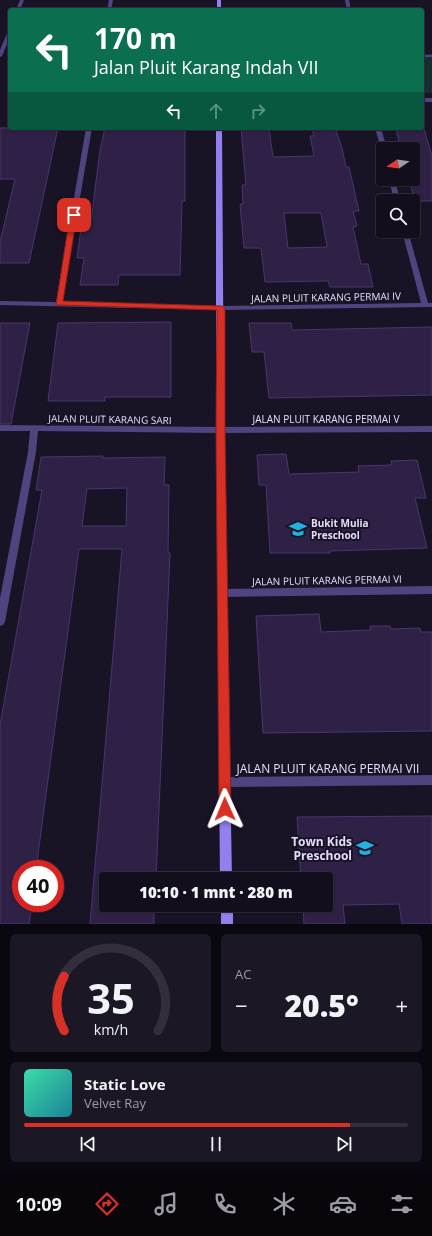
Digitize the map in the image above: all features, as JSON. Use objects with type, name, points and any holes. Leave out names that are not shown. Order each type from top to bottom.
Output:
[{"type":"street","points":[[0,56],[8,36]]},
{"type":"street","points":[[59,303],[89,130]]},
{"type":"street","points":[[219,130],[221,308],[220,430],[226,872]]},
{"type":"street","points":[[379,130],[382,142]]},
{"type":"street","points":[[407,238],[428,305]]},
{"type":"street","name":"JALAN PLUIT KARANG PERMAI IV","points":[[0,303],[59,303],[221,308],[428,305]]},
{"type":"street","name":"JALAN PLUIT KARANG SARI","points":[[0,428],[220,430]]},
{"type":"street","points":[[0,622],[32,452],[34,428]]},
{"type":"street","name":"JALAN PLUIT KARANG PERMAI V","points":[[220,430],[432,429]]},
{"type":"street","name":"JALAN PLUIT KARANG PERMAI VI","points":[[222,594],[432,590]]},
{"type":"street","name":"JALAN PLUIT KARANG PERMAI VII","points":[[225,782],[432,780]]},
{"type":"street","points":[[226,912],[227,924]]},
{"type":"green space","points":[[424,54],[432,54],[432,93],[424,93]]},
{"type":"building","points":[[0,128],[8,128],[8,130],[58,130],[29,263],[0,263],[0,242],[15,179],[0,179]]},
{"type":"building","points":[[424,129],[432,156],[432,201],[420,201],[420,194],[413,194],[411,186],[420,186],[420,142],[399,142],[396,130]]},
{"type":"building","points":[[105,130],[185,130],[185,201],[182,201],[180,275],[119,275],[118,285],[80,285],[84,258],[77,258],[82,221],[91,221],[100,150]]},
{"type":"building","points":[[241,130],[269,130],[273,157],[314,156],[310,136],[314,136],[312,130],[336,130],[342,148],[346,167],[349,167],[359,211],[353,211],[357,226],[353,227],[361,264],[368,264],[373,287],[330,287],[328,281],[265,282],[261,248],[244,248],[240,204],[243,204],[242,185],[246,185]],"holes":[[[284,213],[321,213],[327,247],[288,248]]]},
{"type":"building","points":[[171,322],[171,397],[105,397],[105,401],[48,401],[58,323]]},
{"type":"building","points":[[0,323],[30,323],[11,424],[0,424]]},
{"type":"building","points":[[249,323],[291,323],[292,330],[432,327],[432,395],[269,398],[264,352],[252,352]]},
{"type":"building","points":[[286,454],[289,474],[359,472],[358,466],[392,465],[391,461],[417,460],[426,498],[415,498],[427,548],[330,551],[330,553],[270,553],[266,485],[259,485],[257,455]]},
{"type":"building","points":[[41,457],[165,457],[164,485],[169,485],[168,553],[170,553],[156,872],[99,872],[99,912],[154,912],[154,924],[90,924],[122,549],[79,549],[37,860],[12,860],[12,912],[31,912],[29,924],[0,924],[0,725],[42,490],[36,490]],"holes":[[[127,488],[126,526],[82,526],[87,489]]]},
{"type":"building","points":[[319,614],[321,632],[371,630],[370,626],[390,626],[391,629],[420,628],[421,632],[432,632],[432,731],[263,733],[256,616]]},
{"type":"building","name":"Town Kids Preschool","points":[[432,816],[432,924],[402,924],[399,904],[343,905],[345,924],[304,924],[303,912],[333,912],[333,872],[301,872],[297,817]]},
{"type":"place","name":"Bukit Mulia Preschool","points":[[298,529]]},
{"type":"place","name":"Town Kids Preschool","points":[[365,848]]},
{"type":"route","points":[[74,215],[59,303],[221,308],[220,430],[225,809]]}]
